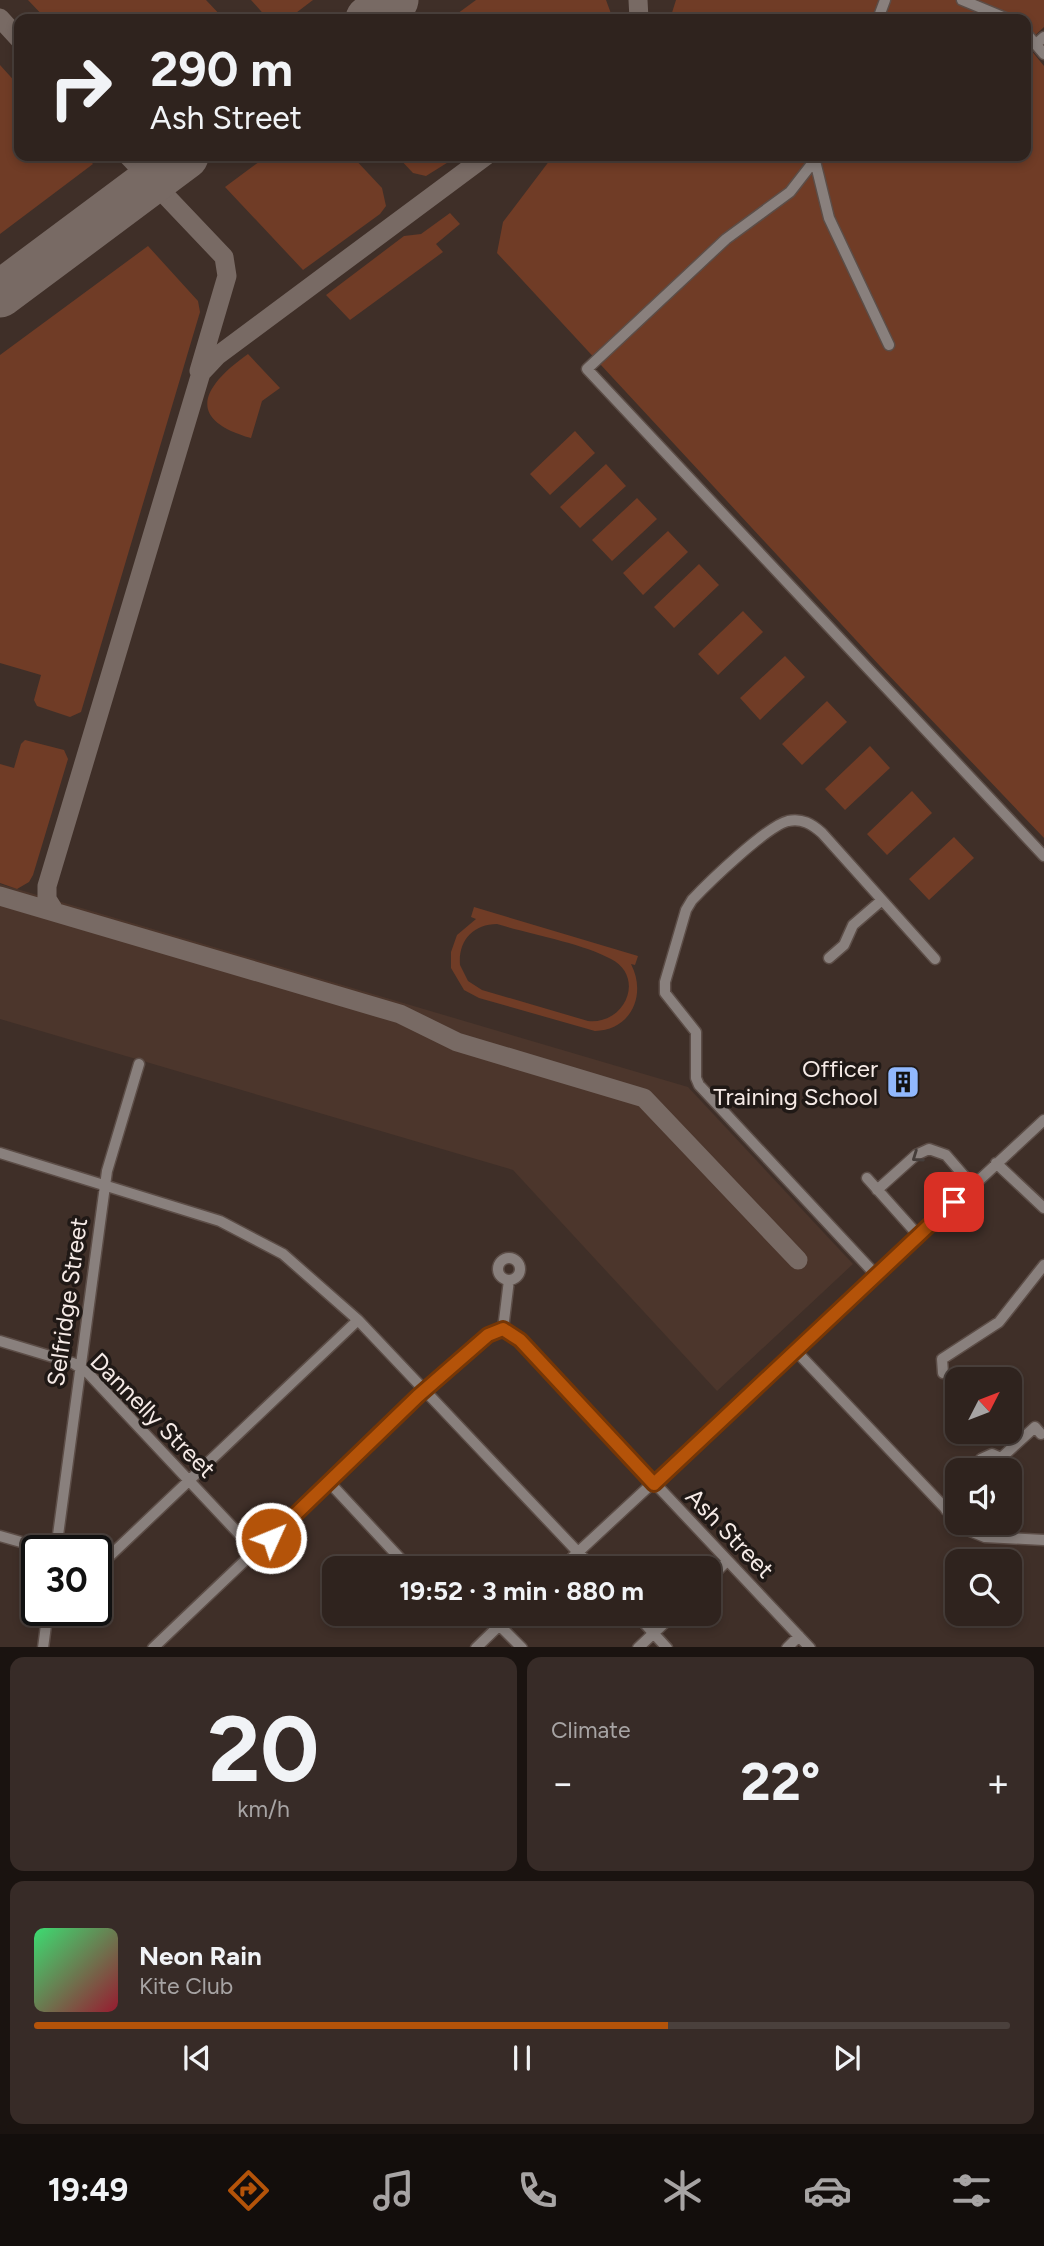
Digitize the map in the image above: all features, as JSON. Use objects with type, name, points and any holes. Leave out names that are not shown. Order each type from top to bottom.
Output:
[{"type":"street","points":[[962,0],[996,14]]},
{"type":"street","points":[[1040,40],[1044,54]]},
{"type":"street","points":[[814,161],[790,192],[726,239],[587,369],[1044,856]]},
{"type":"street","points":[[817,161],[829,218],[889,345]]},
{"type":"street","points":[[876,1275],[699,1085],[696,1078],[696,1032],[670,1003],[665,988],[689,905],[778,824],[801,820],[816,827],[935,959]]},
{"type":"street","points":[[829,958],[845,945],[853,925],[882,900]]},
{"type":"street","name":"Selfridge Street","points":[[58,1535],[104,1185],[139,1064]]},
{"type":"street","points":[[575,1556],[1044,1120]]},
{"type":"street","points":[[877,1190],[916,1156],[929,1149],[946,1155],[972,1185]]},
{"type":"street","points":[[0,1153],[220,1221],[257,1239],[310,1275],[358,1320],[582,1556]]},
{"type":"street","points":[[996,1163],[1044,1208]]},
{"type":"street","points":[[867,1178],[918,1235]]},
{"type":"street","points":[[943,1373],[942,1359],[999,1321],[1044,1265]]},
{"type":"street","points":[[153,1647],[426,1391],[488,1335],[503,1329],[509,1280]]},
{"type":"street","points":[[112,1554],[358,1320]]},
{"type":"street","name":"Ash Street","points":[[503,1329],[520,1340],[810,1647]]},
{"type":"street","name":"Dannelly Street","points":[[0,1341],[80,1367],[256,1552]]},
{"type":"street","points":[[796,1351],[945,1509]]},
{"type":"street","points":[[983,1458],[995,1454],[1001,1458],[1035,1427],[1041,1434]]},
{"type":"street","points":[[329,1482],[398,1556]]},
{"type":"street","points":[[978,1535],[1044,1540]]},
{"type":"street","points":[[0,1536],[21,1542]]},
{"type":"street","points":[[721,1567],[727,1561]]},
{"type":"street","points":[[43,1647],[46,1626]]},
{"type":"street","points":[[476,1647],[498,1626]]},
{"type":"street","points":[[500,1626],[522,1647]]},
{"type":"street","points":[[647,1626],[667,1647]]},
{"type":"street","points":[[638,1647],[661,1626]]},
{"type":"street","points":[[787,1647],[799,1636]]},
{"type":"shaded area","points":[[28,0],[206,0],[219,14],[41,14]]},
{"type":"shaded area","points":[[251,0],[313,0],[295,14],[264,14]]},
{"type":"shaded area","points":[[476,0],[606,0],[611,14],[457,14]]},
{"type":"shaded area","points":[[676,0],[1044,0],[1044,27],[1031,39],[1031,14],[672,14]]},
{"type":"shaded area","points":[[1031,50],[1044,66],[1044,838],[880,666],[497,253],[503,222],[549,161],[1031,161]]},
{"type":"shaded area","points":[[0,65],[14,80],[14,161],[90,161],[93,164],[0,234]]},
{"type":"shaded area","points":[[260,161],[357,161],[382,188],[386,206],[380,214],[303,270],[225,187]]},
{"type":"shaded area","points":[[402,161],[450,161],[426,176],[413,173]]},
{"type":"shaded area","points":[[450,213],[460,224],[436,244],[443,252],[350,320],[326,295],[404,236],[421,234]]},
{"type":"shaded area","points":[[148,246],[198,301],[200,312],[81,712],[70,717],[37,706],[34,700],[41,675],[0,663],[0,355]]},
{"type":"shaded area","points":[[248,354],[280,388],[262,401],[251,438],[216,421],[209,412],[208,401],[220,378]]},
{"type":"shaded area","points":[[575,431],[595,453],[550,495],[530,474]]},
{"type":"shaded area","points":[[606,464],[626,486],[580,528],[560,507]]},
{"type":"shaded area","points":[[637,498],[657,519],[612,561],[592,540]]},
{"type":"shaded area","points":[[668,531],[688,552],[643,595],[623,573]]},
{"type":"shaded area","points":[[699,564],[719,585],[674,628],[654,607]]},
{"type":"shaded area","points":[[743,611],[763,632],[718,675],[698,654]]},
{"type":"shaded area","points":[[785,656],[805,677],[760,720],[740,698]]},
{"type":"shaded area","points":[[827,701],[847,722],[802,765],[782,744]]},
{"type":"shaded area","points":[[25,740],[64,750],[68,759],[33,875],[29,882],[17,889],[0,883],[0,764],[14,768],[21,744]]},
{"type":"shaded area","points":[[870,746],[890,768],[845,810],[825,789]]},
{"type":"shaded area","points":[[912,791],[932,813],[887,855],[867,834]]},
{"type":"shaded area","points":[[954,837],[974,858],[929,900],[909,879]]},
{"type":"shaded area","points":[[0,884],[688,1087],[853,1264],[717,1391],[513,1170],[0,1019]]},
{"type":"shaded area","points":[[474,907],[638,956],[635,965],[631,964],[637,987],[632,1009],[618,1024],[595,1031],[479,998],[464,990],[451,968],[451,952],[457,935],[476,919],[471,917]],"holes":[[[497,924],[571,944],[611,959],[622,967],[627,977],[629,988],[621,1008],[612,1016],[588,1021],[482,990],[468,981],[460,965],[464,941],[481,927]]]},
{"type":"taxiway","points":[[638,0],[639,14]]},
{"type":"taxiway","points":[[0,18],[14,33]]},
{"type":"taxiway","points":[[133,161],[224,257],[227,276],[199,371]]},
{"type":"taxiway","points":[[55,912],[47,899],[47,886],[201,373],[217,356],[479,161]]},
{"type":"taxiway","points":[[0,896],[400,1014],[457,1042],[644,1098],[798,1260]]},
{"type":"runway","points":[[376,14],[395,0]]},
{"type":"runway","points":[[0,294],[178,161]]},
{"type":"place","name":"Officer Training School","points":[[903,1082]]},
{"type":"route","points":[[271,1538],[418,1396],[488,1335],[503,1329],[520,1340],[654,1484],[954,1202]]}]
